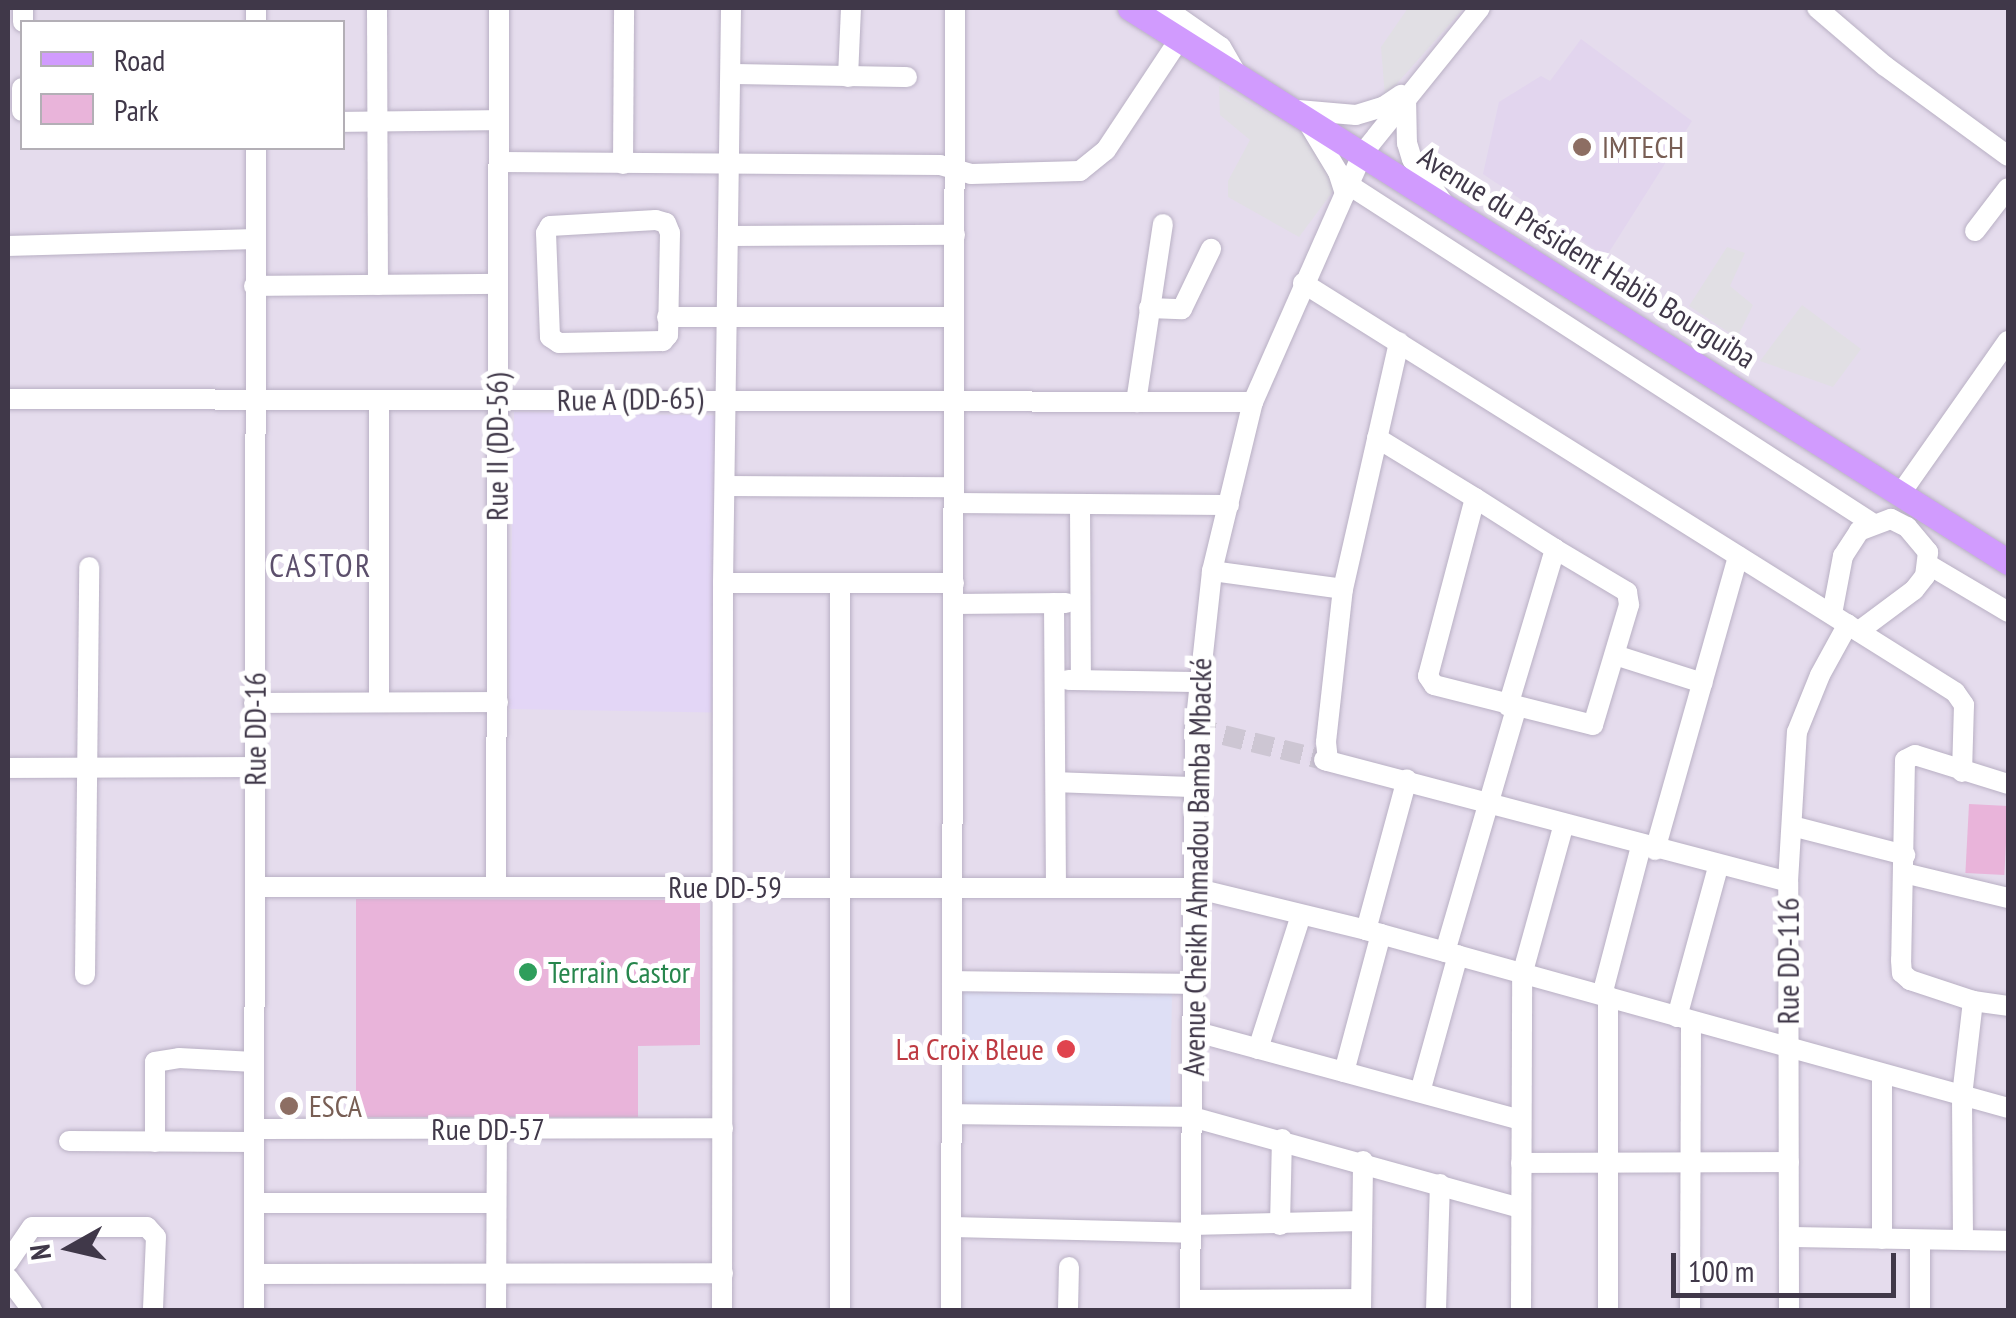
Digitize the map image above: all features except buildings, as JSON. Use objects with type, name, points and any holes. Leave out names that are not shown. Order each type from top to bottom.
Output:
[{"type":"main road","name":"Avenue du Président Habib Bourguiba","points":[[1130,8],[1300,111],[1449,210],[2008,562]]},
{"type":"street","points":[[377,8],[378,285]]},
{"type":"street","name":"Rue II (DD-56)","points":[[496,887],[499,8]]},
{"type":"street","points":[[623,164],[624,8]]},
{"type":"street","points":[[722,1310],[723,583],[731,8]]},
{"type":"street","points":[[848,76],[850,8]]},
{"type":"street","points":[[951,1310],[955,8]]},
{"type":"street","points":[[1165,8],[1220,47],[1236,75]]},
{"type":"street","name":"Avenue Cheikh Ahmadou Bamba Mbacké","points":[[1190,1305],[1195,788],[1199,682],[1212,570],[1253,402],[1363,154],[1480,8]]},
{"type":"street","points":[[1817,8],[1875,58],[2008,156]]},
{"type":"street","points":[[499,162],[940,165],[971,174],[1080,172],[1106,150],[1180,38]]},
{"type":"street","points":[[732,74],[906,77]]},
{"type":"street","points":[[1300,111],[1356,115],[1383,107],[1410,91]]},
{"type":"street","points":[[1410,91],[1407,143],[1412,159],[1449,210]]},
{"type":"street","points":[[1300,111],[1347,189],[1872,523]]},
{"type":"street","points":[[345,122],[498,120]]},
{"type":"street","name":"Rue DD-16","points":[[254,1310],[256,150]]},
{"type":"street","points":[[1975,231],[2008,188]]},
{"type":"street","points":[[666,223],[667,316],[668,334],[657,343],[559,343],[550,337],[546,233],[550,226],[666,223]]},
{"type":"street","points":[[1136,402],[1164,224]]},
{"type":"street","points":[[729,236],[955,235]]},
{"type":"street","points":[[8,246],[255,239]]},
{"type":"street","points":[[1149,308],[1182,308],[1211,249]]},
{"type":"street","points":[[1303,283],[1962,698],[1962,772]]},
{"type":"street","points":[[254,286],[498,284]]},
{"type":"street","points":[[667,316],[954,317]]},
{"type":"street","points":[[1908,527],[1908,497],[2008,341]]},
{"type":"street","points":[[1399,342],[1344,589],[1326,760],[1489,801],[1718,867],[1788,882]]},
{"type":"street","name":"Rue A (DD-65)","points":[[8,399],[255,396],[379,401],[728,398],[1253,402]]},
{"type":"street","points":[[379,401],[379,702]]},
{"type":"street","points":[[1377,438],[1475,498],[1554,549],[1627,592],[1630,597],[1593,726],[1434,685],[1428,676],[1475,498]]},
{"type":"street","points":[[725,486],[1080,504],[1229,504]]},
{"type":"street","points":[[1080,504],[1081,680]]},
{"type":"street","points":[[1891,518],[1908,527],[1924,542],[1928,565],[1914,590],[1846,623],[1843,556],[1859,531],[1891,518]]},
{"type":"street","points":[[1420,1092],[1554,549]]},
{"type":"street","points":[[1608,1310],[1605,996],[1648,848],[1703,683],[1738,556]]},
{"type":"street","points":[[1928,565],[2008,612]]},
{"type":"street","points":[[86,976],[88,567]]},
{"type":"street","points":[[1212,570],[1344,589]]},
{"type":"street","points":[[723,583],[840,584],[1080,603]]},
{"type":"street","points":[[840,584],[840,1310]]},
{"type":"street","points":[[1054,603],[1056,888]]},
{"type":"street","name":"Rue DD-116","points":[[1789,1310],[1788,882],[1798,732],[1846,623]]},
{"type":"street","points":[[1615,655],[1703,683]]},
{"type":"street","points":[[1056,680],[1199,682]]},
{"type":"street","points":[[254,703],[498,702]]},
{"type":"street","points":[[2008,784],[1915,755],[1905,760],[1902,973],[1910,980],[1973,1001],[2008,1006]]},
{"type":"street","points":[[8,768],[254,768]]},
{"type":"street","points":[[1344,1072],[1407,779]]},
{"type":"street","points":[[1056,782],[1195,788]]},
{"type":"street","points":[[1521,1310],[1522,975],[1564,824]]},
{"type":"street","points":[[1792,826],[2008,898]]},
{"type":"street","points":[[1690,1310],[1691,1163],[1684,1019],[1718,867]]},
{"type":"street","name":"Rue DD-59","points":[[256,887],[1194,888],[1374,932],[2008,1108]]},
{"type":"street","points":[[1258,1048],[1300,915]]},
{"type":"street","points":[[952,981],[1193,984]]},
{"type":"street","points":[[1963,1240],[1962,1096],[1973,1001]]},
{"type":"street","points":[[1193,1031],[1521,1120]]},
{"type":"street","points":[[155,1142],[155,1062],[179,1058],[254,1062]]},
{"type":"street","points":[[1882,1074],[1882,1239]]},
{"type":"street","points":[[952,1114],[1192,1118],[1363,1161],[1521,1208]]},
{"type":"street","name":"Rue DD-57","points":[[69,1141],[155,1142],[497,1129],[722,1128]]},
{"type":"street","points":[[496,1310],[497,1129]]},
{"type":"street","points":[[1280,1225],[1282,1139]]},
{"type":"street","points":[[1190,1305],[1361,1304],[1363,1161]]},
{"type":"street","points":[[1521,1163],[1789,1162]]},
{"type":"street","points":[[1436,1310],[1440,1184]]},
{"type":"street","points":[[254,1203],[496,1203]]},
{"type":"street","points":[[952,1228],[1191,1229],[1362,1222]]},
{"type":"street","points":[[8,1262],[32,1227],[148,1227],[156,1237],[153,1310]]},
{"type":"street","points":[[1789,1237],[2008,1241]]},
{"type":"street","points":[[1920,1241],[1920,1310]]},
{"type":"street","points":[[1068,1310],[1069,1267]]},
{"type":"street","points":[[254,1274],[496,1270],[722,1273]]},
{"type":"street","points":[[8,1278],[32,1310]]},
{"type":"shaded area","points":[[8,8],[2008,8],[2008,1310],[8,1310]]},
{"type":"shaded area","points":[[1408,8],[1464,8],[1385,97],[1381,47]]},
{"type":"shaded area","name":"IMTECH","points":[[1581,39],[1692,121],[1606,257],[1483,174],[1499,102],[1541,76],[1550,81]]},
{"type":"shaded area","points":[[1219,86],[1310,139],[1337,186],[1299,237],[1228,197],[1228,181],[1250,140],[1220,115]]},
{"type":"shaded area","points":[[1727,247],[1745,253],[1730,286],[1753,305],[1737,338],[1689,306]]},
{"type":"shaded area","points":[[1802,305],[1861,349],[1833,387],[1760,361]]},
{"type":"shaded area","points":[[514,412],[719,416],[714,713],[509,709]]},
{"type":"shaded area","name":"La Croix Bleue","points":[[960,988],[1172,992],[1170,1113],[958,1109]]},
{"type":"green space","points":[[1969,804],[2008,806],[2004,875],[1965,873]]},
{"type":"green space","name":"Terrain Castor","points":[[356,899],[700,900],[700,1045],[638,1046],[638,1117],[356,1117]]},
{"type":"tunnel","points":[[1195,728],[1324,760]]},
{"type":"place","name":"IMTECH","points":[[1582,147]]},
{"type":"place","name":"Terrain Castor","points":[[528,972]]},
{"type":"place","name":"La Croix Bleue","points":[[1066,1049]]},
{"type":"place","name":"ESCA","points":[[289,1106]]},
{"type":"district","name":"CASTOR","points":[[321,565]]}]
